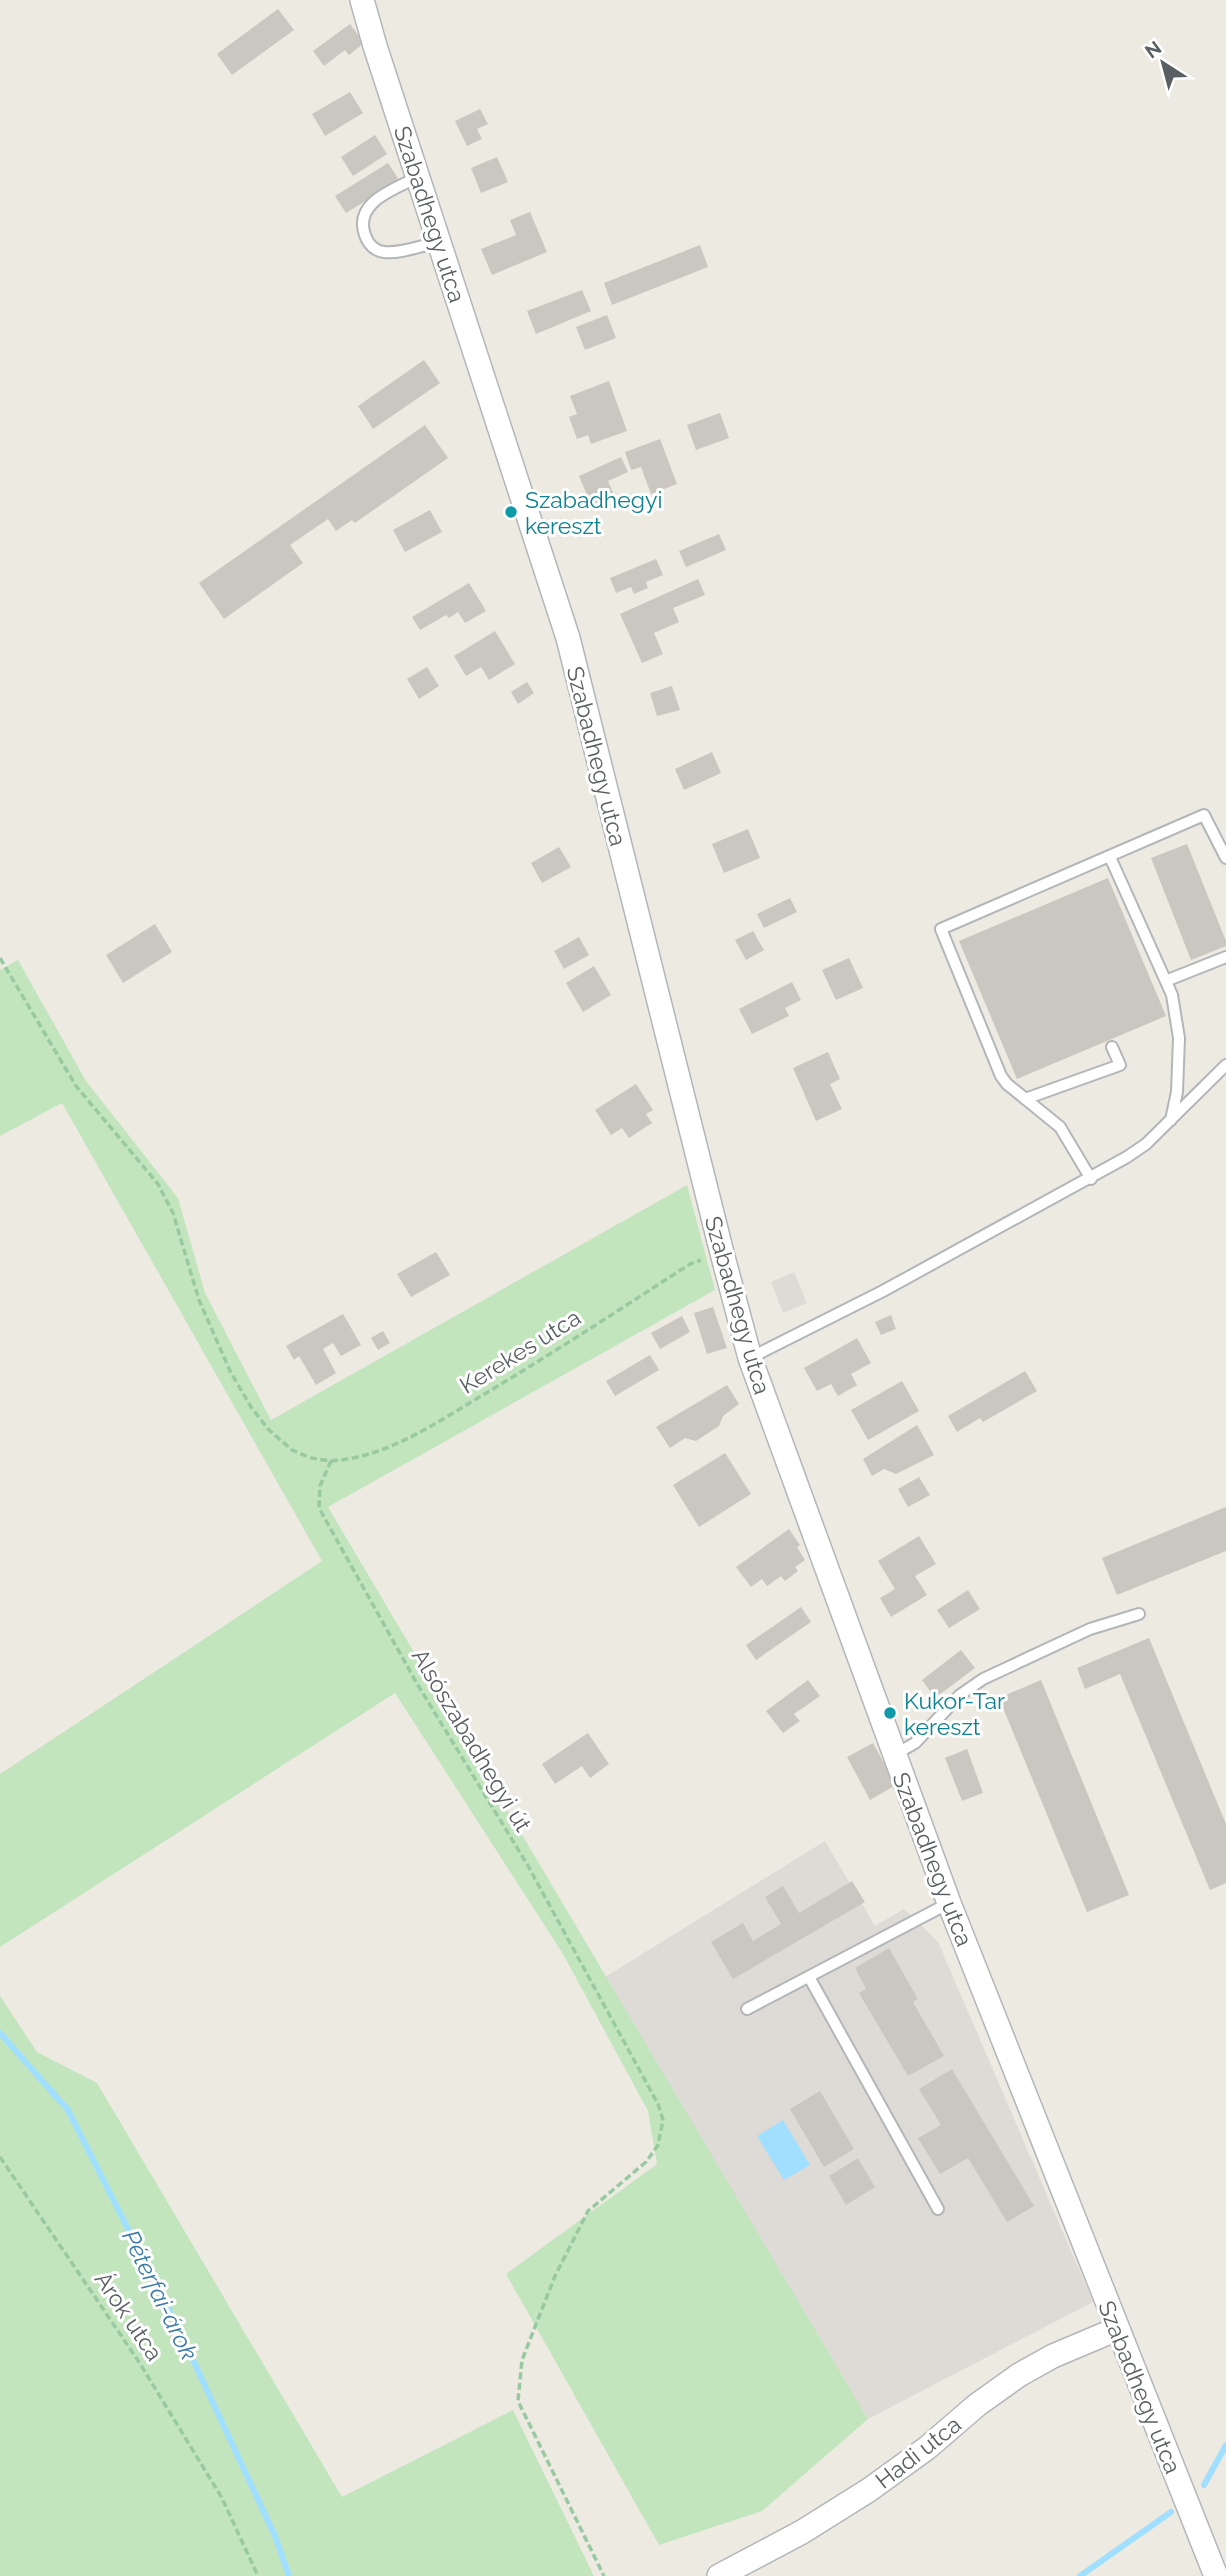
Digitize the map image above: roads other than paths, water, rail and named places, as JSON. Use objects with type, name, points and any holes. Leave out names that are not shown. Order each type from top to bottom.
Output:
[{"type":"street","name":"Szabadhegy utca","points":[[362,0],[568,638],[750,1358],[949,1903],[1216,2576]]},
{"type":"street","name":"Hadi utca","points":[[719,2576],[802,2532],[869,2490],[1019,2375],[1053,2356],[1117,2329]]},
{"type":"lane","points":[[418,177],[371,204],[363,219],[364,234],[371,246],[384,253],[439,242]]},
{"type":"lane","points":[[1091,1179],[1060,1127],[1000,1076],[941,929],[1204,815],[1226,858]]},
{"type":"lane","points":[[1110,857],[1168,980],[1175,1007],[1179,1038],[1177,1092],[1171,1120]]},
{"type":"lane","points":[[1168,980],[1226,957]]},
{"type":"lane","points":[[1025,1099],[1120,1065],[1112,1047]]},
{"type":"lane","points":[[750,1358],[883,1291],[1091,1179],[1146,1144],[1226,1065]]},
{"type":"lane","points":[[894,1755],[915,1743],[960,1695],[983,1679],[1090,1629],[1139,1614]]},
{"type":"lane","points":[[747,2009],[949,1903]]},
{"type":"lane","points":[[808,1977],[938,2209]]},
{"type":"water","points":[[783,2120],[810,2165],[784,2180],[757,2136]]},
{"type":"waterway","name":"Péterfai-árok","points":[[0,2033],[68,2110],[178,2328],[275,2536],[289,2576]]},
{"type":"waterway","points":[[1204,2485],[1226,2445]]},
{"type":"waterway","points":[[1080,2576],[1171,2512]]},
{"type":"place","name":"Szabadhegyi kereszt","points":[[511,512]]},
{"type":"place","name":"Kukor-Tar kereszt","points":[[890,1713]]}]
